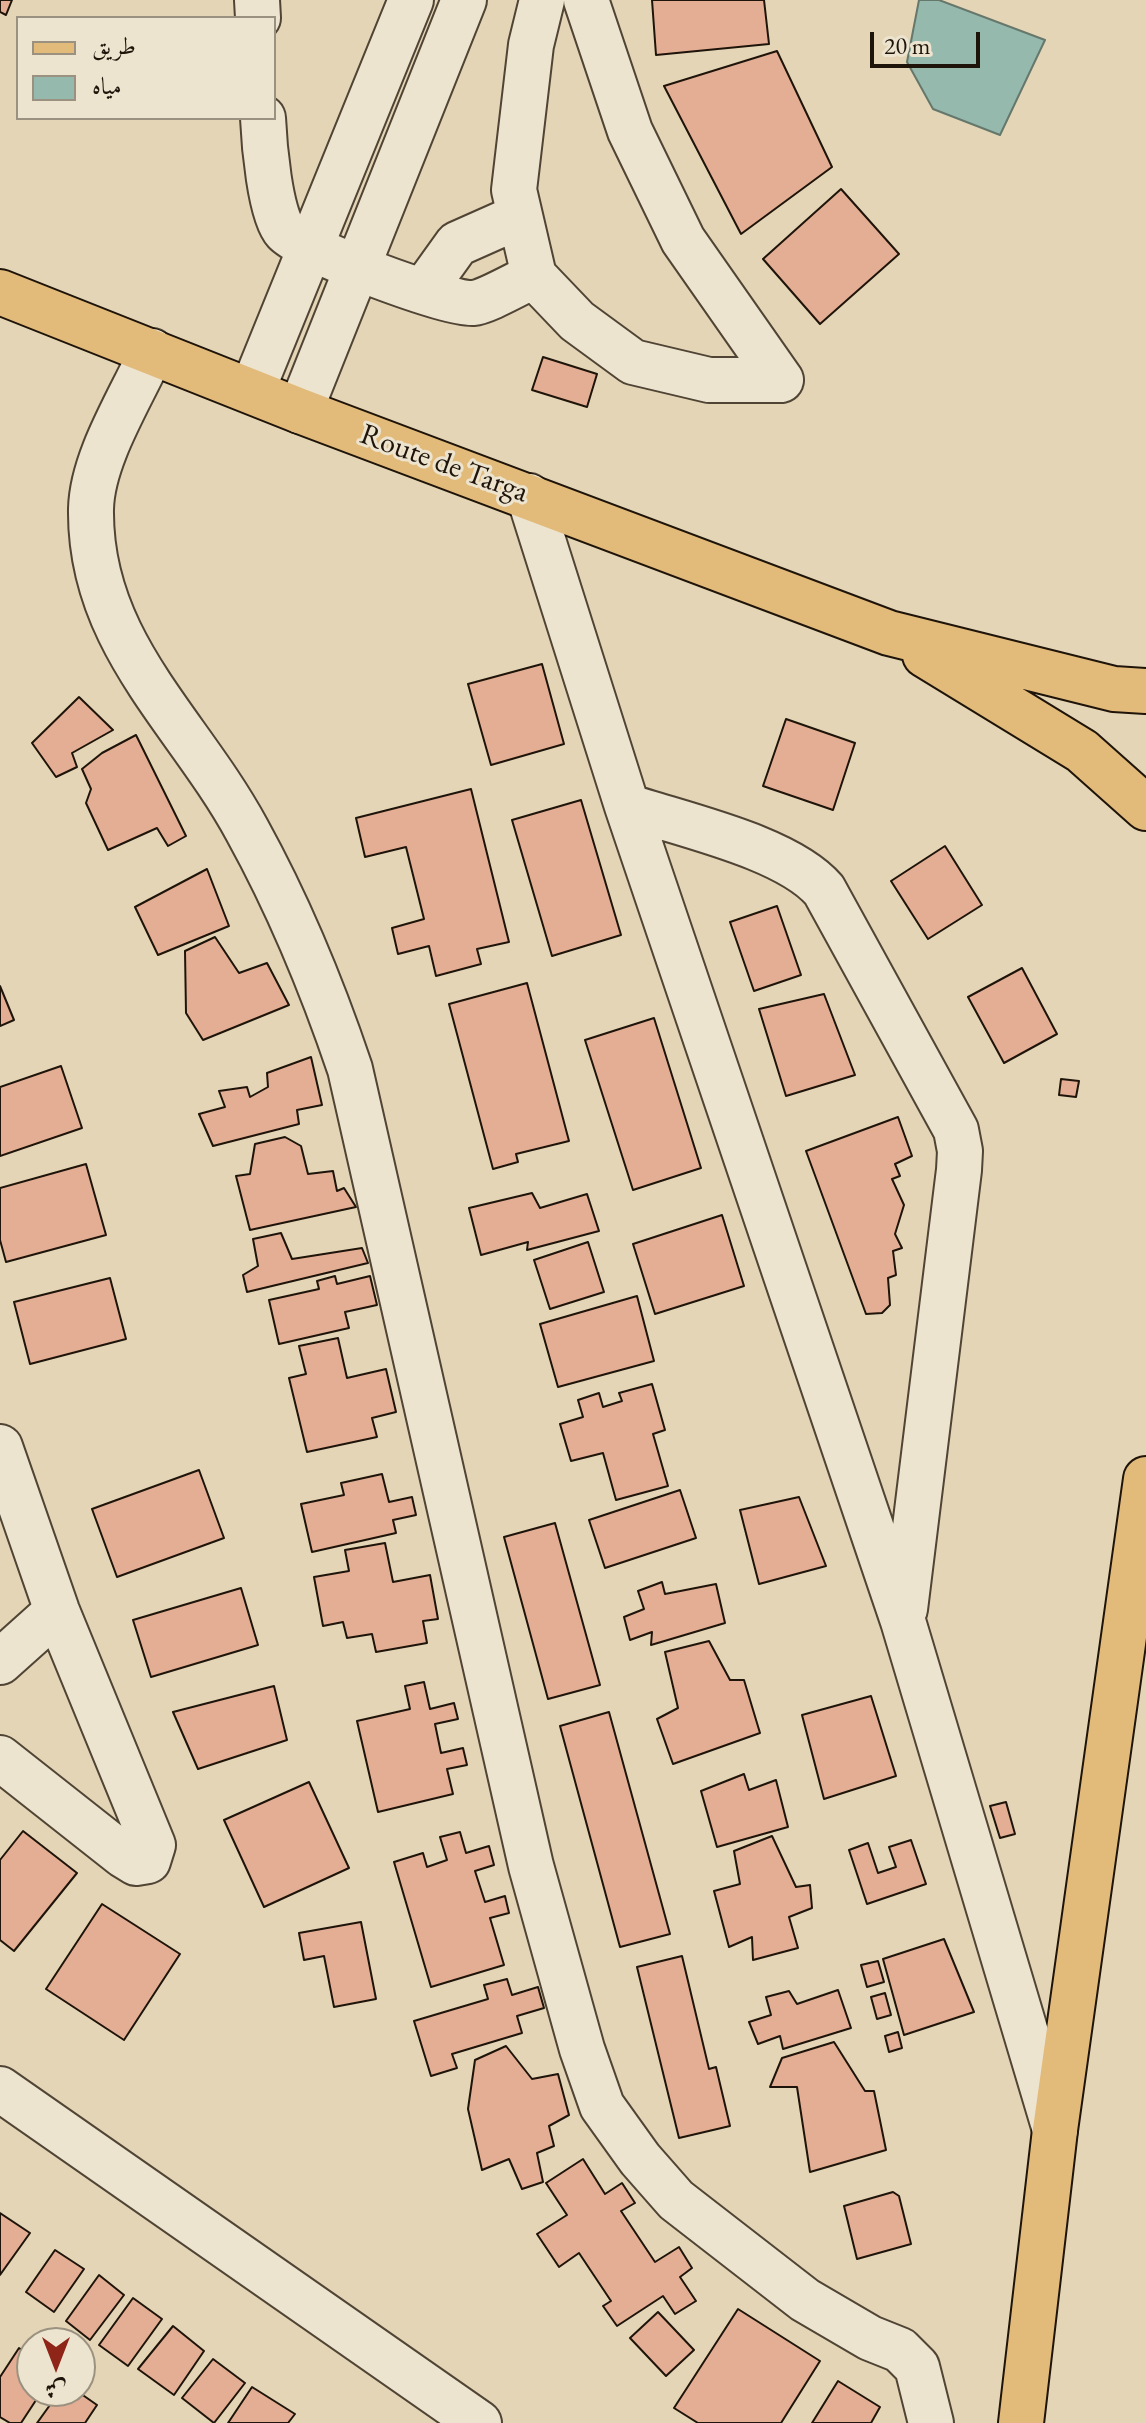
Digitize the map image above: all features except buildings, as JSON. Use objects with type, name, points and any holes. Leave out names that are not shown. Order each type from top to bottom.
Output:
[{"type":"main road","name":"Route de Targa","points":[[0,292],[300,411],[889,633],[1114,689],[1146,691]]},
{"type":"main road","name":"Route de Targa","points":[[889,633],[1082,751],[1146,808]]},
{"type":"main road","points":[[1021,2423],[1055,2130],[1146,1479]]},
{"type":"street","points":[[252,391],[411,0]]},
{"type":"street","points":[[300,411],[464,0]]},
{"type":"street","points":[[542,0],[531,45],[514,190],[534,276],[577,321],[633,362],[709,380],[781,380],[683,240],[630,131],[586,0]]},
{"type":"street","points":[[263,120],[271,190],[283,230],[310,249],[357,269],[473,303],[534,276]]},
{"type":"street","points":[[424,290],[457,244],[520,216]]},
{"type":"street","points":[[152,351],[99,464],[91,505],[93,555],[113,624],[149,685],[245,826],[278,888],[325,995],[345,1054],[368,1141],[531,1866],[582,2049],[602,2106],[640,2159],[676,2200],[805,2300],[870,2338],[900,2350],[917,2367],[931,2423]]},
{"type":"street","points":[[529,496],[627,806],[903,1621],[1055,2130]]},
{"type":"street","points":[[627,806],[784,859],[809,873],[824,890],[956,1130],[960,1151],[959,1170],[903,1621]]},
{"type":"street","points":[[0,1447],[57,1611],[153,1845],[148,1861],[136,1863],[123,1855],[0,1758]]},
{"type":"street","points":[[0,1662],[57,1611]]},
{"type":"street","points":[[0,2089],[479,2423]]},
{"type":"water","points":[[919,0],[939,0],[1045,40],[1000,135],[933,109],[907,62]]}]
